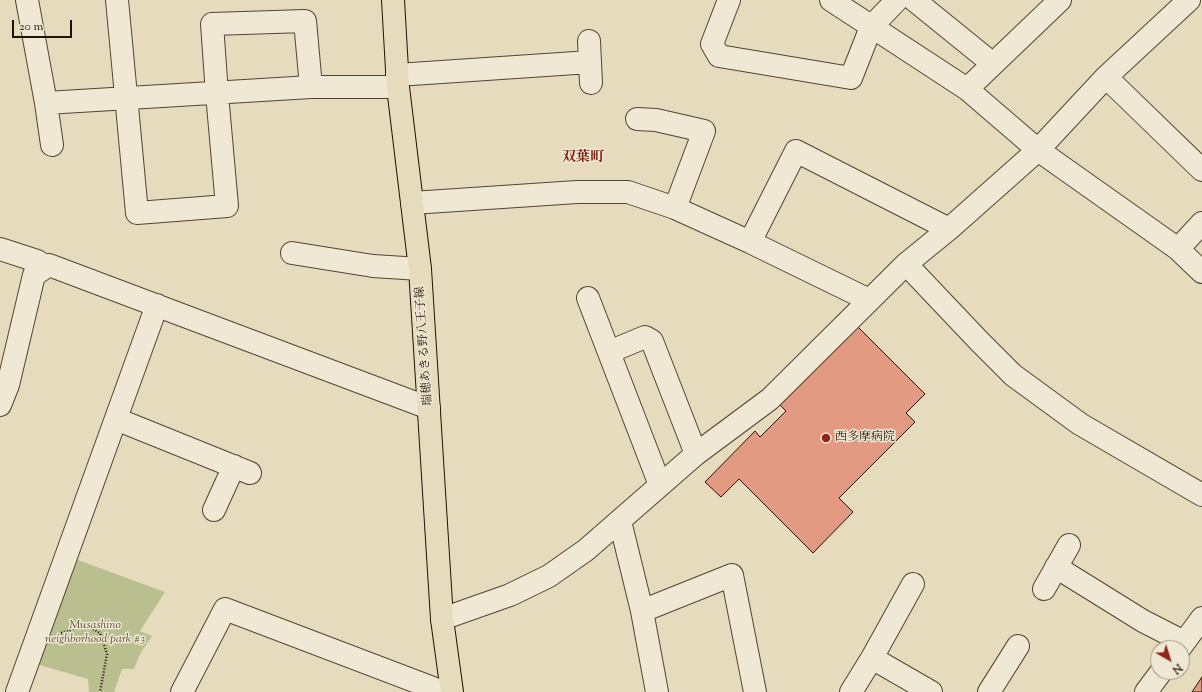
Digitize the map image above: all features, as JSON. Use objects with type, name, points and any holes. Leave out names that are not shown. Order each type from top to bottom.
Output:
[{"type":"main road","name":"瑞穂あきる野八王子線","points":[[393,0],[398,81],[420,269],[430,408],[442,619],[444,688]]},
{"type":"street","points":[[27,0],[46,103],[52,145]]},
{"type":"street","points":[[117,0],[137,213],[227,206],[212,24],[306,21],[311,87]]},
{"type":"street","points":[[729,0],[712,44],[719,56],[851,78],[872,27],[897,0]]},
{"type":"street","points":[[831,0],[967,89],[1038,150],[1178,249],[1202,272]]},
{"type":"street","points":[[914,0],[993,64]]},
{"type":"street","points":[[967,89],[1060,0]]},
{"type":"street","points":[[442,619],[510,595],[548,576],[586,550],[696,454],[770,399],[906,264],[949,229],[1038,150],[1106,77],[1189,0]]},
{"type":"street","points":[[46,103],[217,94],[398,81],[590,62]]},
{"type":"street","points":[[1106,77],[1202,170]]},
{"type":"street","points":[[637,119],[656,120],[704,131],[675,208]]},
{"type":"street","points":[[750,242],[796,152],[949,229]]},
{"type":"street","points":[[412,203],[577,192],[628,192],[675,208],[750,242],[869,300]]},
{"type":"street","points":[[1178,249],[1202,223]]},
{"type":"street","points":[[0,249],[37,261],[46,267]]},
{"type":"street","points":[[292,253],[373,266],[420,269]]},
{"type":"street","points":[[906,264],[1013,375],[1080,424],[1202,495]]},
{"type":"street","points":[[0,405],[4,384],[34,275],[49,265],[430,408]]},
{"type":"street","points":[[588,298],[660,485]]},
{"type":"street","points":[[17,692],[158,305]]},
{"type":"street","points":[[610,352],[644,337],[652,341],[696,454]]},
{"type":"street","points":[[116,419],[242,469],[214,510]]},
{"type":"street","points":[[620,521],[642,611],[657,692]]},
{"type":"street","points":[[1044,589],[1069,546]]},
{"type":"street","points":[[1056,567],[1174,640]]},
{"type":"street","points":[[642,611],[732,574],[754,692]]},
{"type":"street","points":[[851,692],[872,658],[913,584]]},
{"type":"street","points":[[182,692],[225,608],[444,688]]},
{"type":"street","points":[[1186,640],[1202,618]]},
{"type":"street","points":[[989,692],[1018,646]]},
{"type":"street","points":[[872,658],[931,692]]},
{"type":"street","points":[[1146,692],[1155,680]]},
{"type":"path","points":[[39,633],[52,635],[57,634],[68,631],[82,623],[100,633],[107,654],[100,692]]},
{"type":"green space","name":"Musashino neighborhood park #3","points":[[75,559],[165,592],[140,631],[152,636],[140,654],[134,669],[122,669],[114,692],[89,692],[88,679],[36,664]]},
{"type":"building","points":[[856,325],[925,394],[906,413],[915,422],[839,498],[853,512],[813,553],[739,479],[721,497],[705,482],[755,431],[760,437],[786,411],[778,403]]},
{"type":"building","points":[[1202,677],[1202,692],[1192,692]]},
{"type":"place","name":"西多摩病院","points":[[826,438]]},
{"type":"district","name":"双葉町","points":[[583,159]]}]
